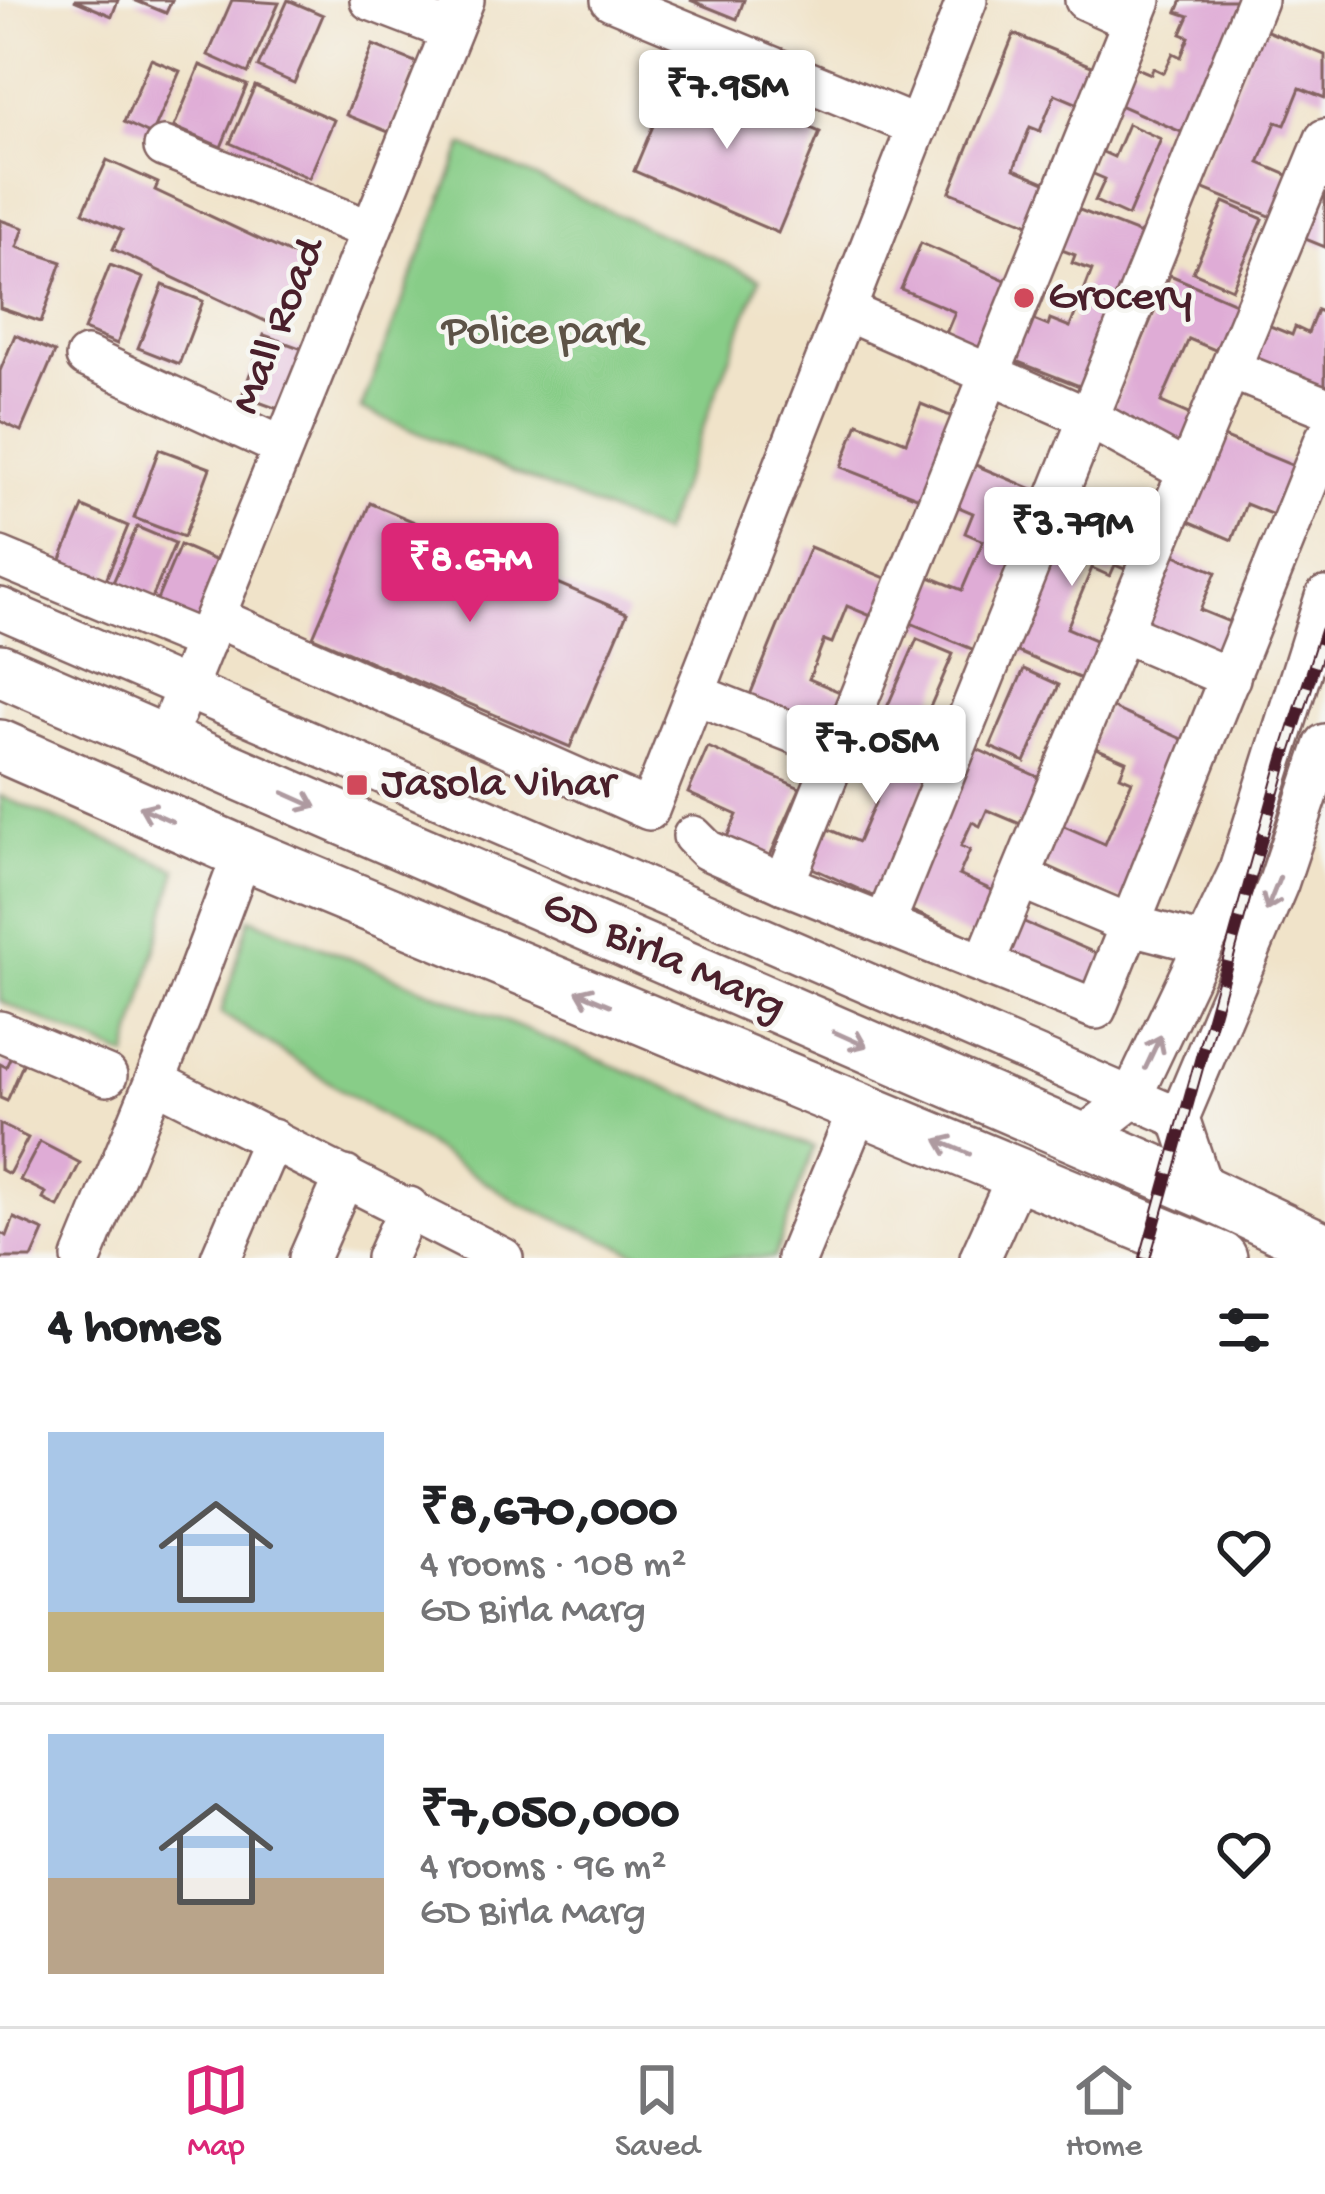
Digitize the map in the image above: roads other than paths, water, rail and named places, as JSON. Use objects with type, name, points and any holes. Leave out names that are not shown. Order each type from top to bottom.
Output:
[{"type":"main road","name":"GD Birla Marg","points":[[0,670],[1204,1192],[1325,1249]]},
{"type":"main road","name":"GD Birla Marg","points":[[0,746],[243,853],[1018,1174],[1145,1243],[1222,1258]]},
{"type":"street","points":[[370,0],[458,15]]},
{"type":"street","points":[[611,0],[918,127]]},
{"type":"street","points":[[0,557],[210,630],[649,810],[967,0]]},
{"type":"street","points":[[784,884],[1137,10],[1084,0]]},
{"type":"street","points":[[885,923],[1257,0]]},
{"type":"street","name":"Mall Road","points":[[163,740],[458,15]]},
{"type":"street","points":[[985,962],[1325,139]]},
{"type":"street","points":[[164,148],[370,230]]},
{"type":"street","points":[[846,311],[1088,418],[1188,472]]},
{"type":"street","points":[[86,357],[283,447]]},
{"type":"street","points":[[1230,370],[1325,407]]},
{"type":"street","points":[[693,836],[707,850],[784,884],[1096,1009],[1325,439]]},
{"type":"street","points":[[1277,560],[1325,577]]},
{"type":"street","points":[[1080,1139],[1130,1100],[1238,873],[1325,597]]},
{"type":"street","points":[[0,608],[1179,1118]]},
{"type":"street","points":[[1121,632],[1230,678]]},
{"type":"street","points":[[694,694],[837,750]]},
{"type":"street","points":[[1204,1192],[1179,1118],[1278,884],[1325,744]]},
{"type":"street","points":[[82,1258],[243,853]]},
{"type":"street","points":[[1020,878],[1131,925],[1204,944]]},
{"type":"street","points":[[0,1030],[107,1076]]},
{"type":"street","points":[[155,1081],[497,1256]]},
{"type":"street","points":[[797,1258],[859,1108]]},
{"type":"street","points":[[221,1258],[272,1139]]},
{"type":"street","points":[[980,1258],[1018,1174]]},
{"type":"street","points":[[309,1258],[345,1176]]},
{"type":"street","points":[[386,1258],[409,1207]]},
{"type":"railway","points":[[1145,1258],[1284,759],[1325,631]]},
{"type":"place","name":"Grocery","points":[[1024,298]]},
{"type":"place","name":"Jasola Vihar","points":[[357,785]]},
{"type":"park label","name":"Police park","points":[[542,333]]}]
